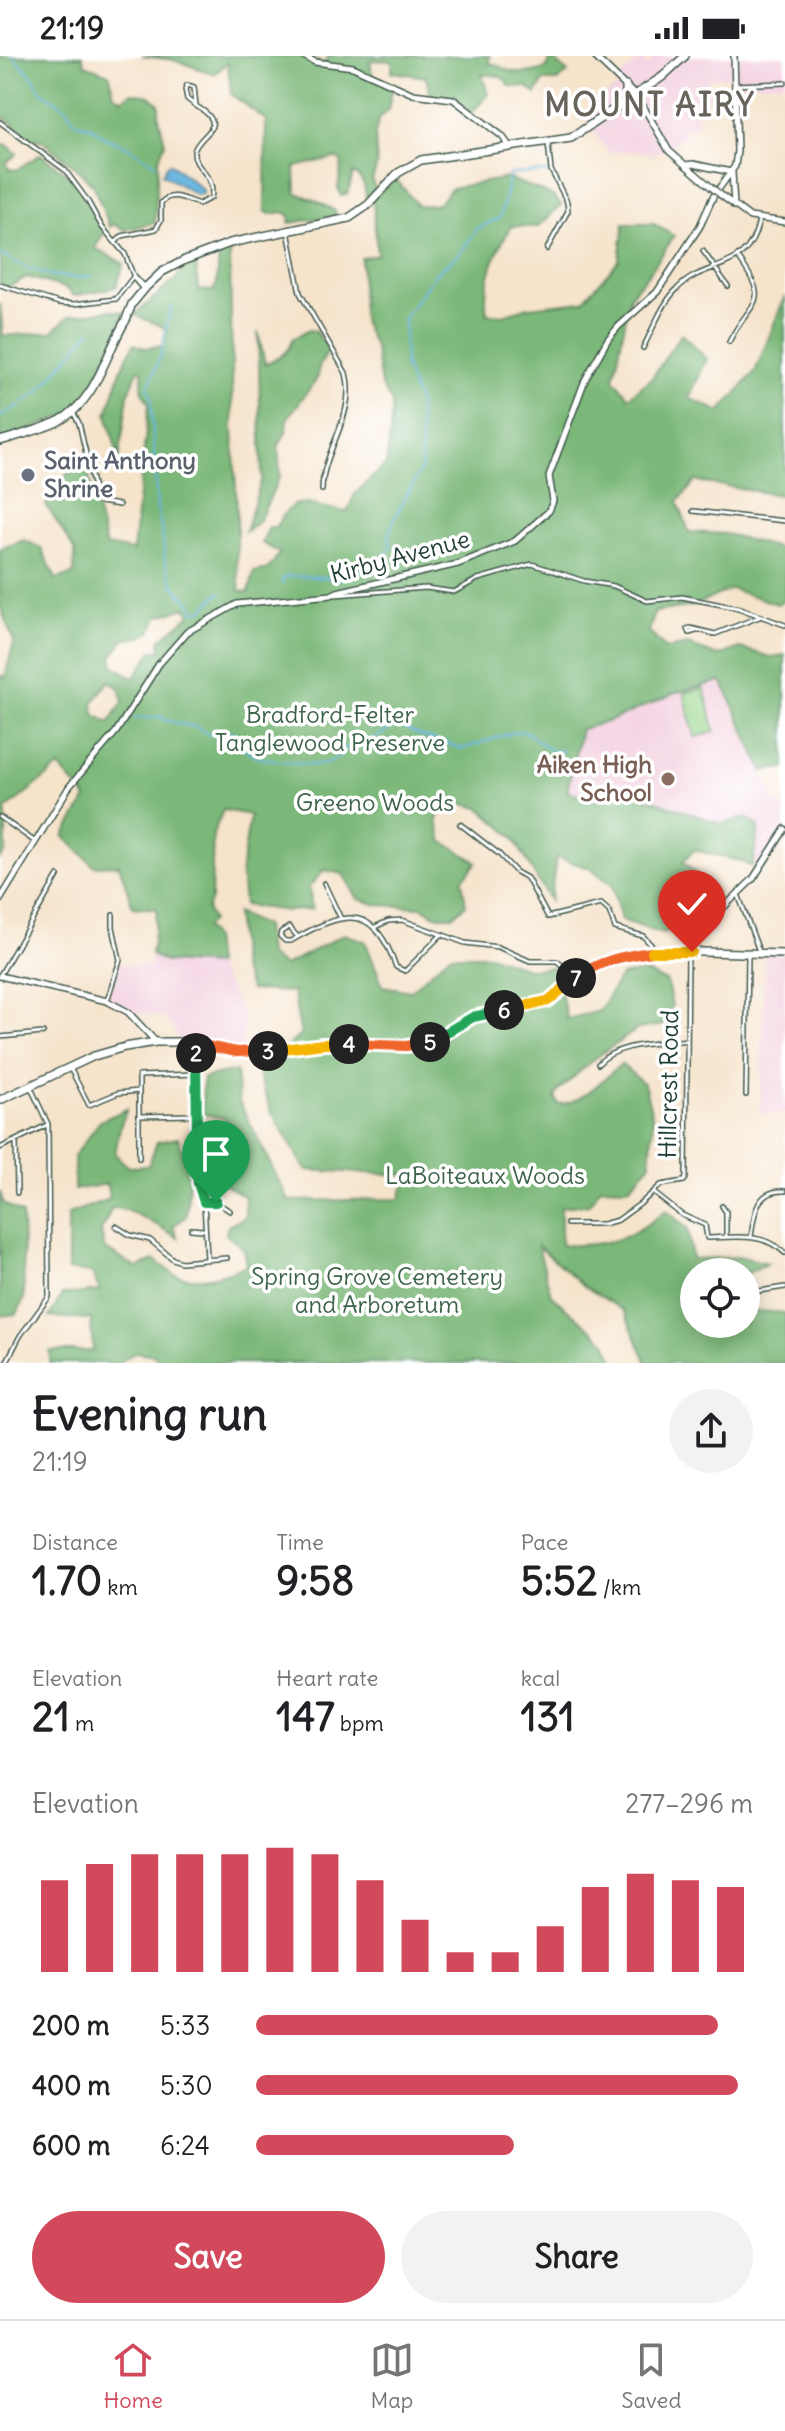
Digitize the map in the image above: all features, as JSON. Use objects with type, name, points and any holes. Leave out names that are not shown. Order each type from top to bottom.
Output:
[{"type":"main road","points":[[0,441],[58,421],[73,412],[93,389],[125,322],[126,312],[144,288],[170,268],[221,246],[334,223],[355,215],[398,173],[416,162],[447,155],[548,143],[577,135],[664,76],[685,56]]},
{"type":"main road","points":[[626,86],[626,102]]},
{"type":"main road","points":[[0,1100],[114,1049],[156,1042],[196,1044],[242,1053],[323,1044],[413,1046],[435,1040],[473,1017],[548,1001],[603,962],[657,951],[785,954]]},
{"type":"street","points":[[303,56],[315,62],[353,67],[413,94],[453,99],[502,136],[510,147]]},
{"type":"street","points":[[594,56],[636,95],[666,147],[734,207],[759,220],[785,222]]},
{"type":"street","name":"Kirby Avenue","points":[[0,900],[69,787],[122,724],[159,664],[187,632],[237,604],[331,595],[458,564],[515,541],[549,511],[553,501],[549,476],[591,367],[619,326],[657,292],[731,172],[737,156],[734,56]]},
{"type":"street","points":[[734,85],[785,83]]},
{"type":"street","points":[[116,242],[122,236],[156,229],[161,220],[161,203],[168,197],[175,196],[199,204],[211,198],[211,182],[194,152],[209,132],[211,121],[207,113],[189,102],[185,95],[187,85],[194,87],[196,106]]},
{"type":"street","points":[[0,122],[68,174],[102,227],[128,259],[133,277],[144,288]]},
{"type":"street","points":[[547,249],[568,211],[567,202],[551,170],[548,143]]},
{"type":"street","points":[[686,165],[731,172]]},
{"type":"street","name":"Kirby Avenue","points":[[731,172],[734,176],[734,207]]},
{"type":"street","points":[[643,348],[679,287],[737,256],[754,242],[759,220]]},
{"type":"street","points":[[287,231],[300,293],[346,373],[348,382],[346,407],[322,490]]},
{"type":"street","points":[[703,251],[728,286]]},
{"type":"street","points":[[729,342],[737,326],[752,309],[756,296],[754,280],[737,256]]},
{"type":"street","points":[[0,285],[52,301],[74,304],[116,299],[133,277]]},
{"type":"street","points":[[133,277],[144,288]]},
{"type":"street","points":[[130,284],[144,288]]},
{"type":"street","points":[[73,412],[79,423],[96,497],[101,502],[119,505]]},
{"type":"street","points":[[693,511],[769,522],[785,521]]},
{"type":"street","points":[[331,595],[416,589],[454,592],[478,579],[532,564],[584,581],[614,586],[647,601],[682,597],[738,608],[785,625]]},
{"type":"street","points":[[696,631],[715,634],[759,617]]},
{"type":"street","points":[[0,827],[2,819],[34,841]]},
{"type":"street","points":[[460,824],[527,878],[548,917],[601,904],[609,911],[615,928],[643,936],[657,951]]},
{"type":"street","points":[[688,951],[691,939],[760,871],[785,829]]},
{"type":"street","points":[[58,876],[0,976],[107,1001],[128,1012],[156,1042]]},
{"type":"street","points":[[324,883],[341,919]]},
{"type":"street","points":[[738,894],[760,954]]},
{"type":"street","points":[[107,1001],[120,960],[113,915]]},
{"type":"street","points":[[298,937],[289,927],[280,936],[285,941],[291,941],[324,923],[341,919],[358,920],[375,927],[389,944],[396,967],[402,971],[416,963],[441,935]]},
{"type":"street","points":[[375,927],[388,921],[402,920],[465,943],[498,947],[530,961],[557,961],[564,967],[570,984]]},
{"type":"street","name":"Hillcrest Road","points":[[567,1224],[603,1224],[618,1220],[661,1185],[686,1178],[688,951]]},
{"type":"street","points":[[746,1095],[748,954]]},
{"type":"street","points":[[0,1037],[43,1033]]},
{"type":"street","points":[[145,1044],[146,1034]]},
{"type":"street","points":[[598,1064],[608,1055],[629,1049],[687,1040]]},
{"type":"street","points":[[196,1044],[198,1183],[204,1202],[207,1259]]},
{"type":"street","points":[[70,1068],[89,1105],[118,1093],[139,1091]]},
{"type":"street","points":[[139,1158],[139,1076],[196,1074]]},
{"type":"street","points":[[6,1363],[20,1336],[49,1297],[48,1124],[30,1086]]},
{"type":"street","points":[[139,1116],[197,1115]]},
{"type":"street","points":[[0,1148],[48,1124]]},
{"type":"street","points":[[16,1140],[17,1193]]},
{"type":"street","points":[[751,1237],[760,1200],[771,1192],[785,1191]]},
{"type":"street","points":[[653,1192],[682,1215],[705,1225],[707,1238],[751,1237],[766,1240],[785,1253]]},
{"type":"street","points":[[204,1202],[216,1202],[230,1211]]},
{"type":"street","points":[[722,1206],[726,1212],[726,1237]]},
{"type":"street","points":[[116,1226],[135,1237],[150,1240],[177,1261],[227,1258]]},
{"type":"street","points":[[191,1229],[205,1230]]},
{"type":"street","points":[[760,1291],[785,1287]]},
{"type":"shaded area","points":[[657,56],[785,56],[785,83],[734,85],[734,75],[709,79],[709,99],[696,101],[697,127],[686,128],[686,133],[668,150],[666,148],[650,157],[650,151],[608,153],[581,112],[623,83],[619,78],[641,58],[648,65]]},
{"type":"shaded area","name":"Aiken High School","points":[[722,681],[776,801],[785,808],[785,829],[760,871],[752,867],[759,826],[721,824],[614,786],[603,801],[567,791],[581,730],[678,692]]},
{"type":"shaded area","points":[[765,954],[785,954],[785,1114],[760,1113]]},
{"type":"shaded area","points":[[151,955],[166,962],[216,965],[244,1016],[242,1053],[176,1042],[176,1032],[164,1017],[128,1012],[107,1001],[119,964],[150,966]]},
{"type":"green space","points":[[0,56],[82,56],[85,65],[109,74],[113,93],[118,98],[123,99],[131,93],[150,96],[159,104],[165,143],[158,161],[155,223],[125,230],[113,224],[110,227],[93,185],[41,140],[29,140],[0,116]]},
{"type":"green space","points":[[142,56],[303,56],[326,63],[328,56],[490,56],[488,63],[522,73],[547,68],[551,57],[568,73],[557,81],[543,81],[536,94],[527,87],[510,86],[498,76],[482,75],[488,95],[472,112],[453,99],[430,95],[426,77],[392,72],[392,61],[370,60],[372,75],[393,85],[388,110],[379,119],[375,134],[377,165],[372,180],[375,189],[366,197],[362,181],[353,173],[348,193],[341,196],[338,188],[342,162],[335,158],[295,167],[296,193],[335,211],[336,216],[289,223],[290,216],[284,212],[270,214],[265,211],[266,120],[231,94],[228,63],[214,74],[173,60]]},
{"type":"green space","points":[[6,144],[17,154],[6,163],[9,169],[16,170],[41,154],[74,180],[105,231],[95,248],[124,264],[116,287],[74,296],[66,288],[27,277],[8,287],[0,285],[0,147]]},
{"type":"green space","points":[[394,177],[418,206],[438,204],[452,188],[507,178],[552,195],[561,205],[538,227],[511,226],[488,279],[487,314],[503,315],[529,307],[583,301],[619,260],[624,224],[654,224],[674,236],[630,296],[614,379],[629,397],[652,378],[681,334],[707,359],[689,398],[720,412],[755,372],[785,296],[785,496],[695,481],[678,502],[689,532],[726,534],[785,550],[785,601],[777,604],[731,589],[693,606],[655,612],[649,632],[666,649],[689,645],[718,656],[740,648],[771,657],[785,655],[785,768],[763,771],[722,681],[678,692],[610,721],[581,729],[567,791],[603,801],[614,786],[721,824],[746,818],[759,826],[752,867],[694,850],[683,862],[713,888],[720,902],[712,907],[683,887],[673,888],[668,906],[670,931],[662,934],[621,920],[612,885],[589,868],[556,857],[550,901],[513,837],[480,808],[448,800],[441,804],[437,821],[442,841],[477,862],[462,880],[466,905],[453,916],[438,916],[421,907],[378,905],[358,899],[343,874],[324,870],[309,887],[312,909],[287,911],[244,905],[241,871],[250,815],[223,810],[213,834],[211,899],[207,909],[212,921],[205,927],[213,938],[216,965],[166,962],[151,955],[157,909],[133,907],[119,865],[94,866],[64,836],[87,798],[59,767],[6,809],[6,852],[0,858],[0,675],[5,678],[14,642],[0,606],[0,549],[24,540],[41,548],[56,579],[74,574],[75,551],[46,505],[67,474],[86,465],[106,546],[133,551],[149,403],[142,392],[142,370],[138,370],[128,395],[119,460],[107,414],[122,367],[134,344],[144,348],[162,346],[167,331],[135,314],[176,279],[184,266],[196,263],[198,290],[213,291],[217,283],[219,252],[232,248],[233,429],[240,591],[249,592],[254,572],[268,569],[280,553],[262,543],[269,527],[275,527],[291,507],[309,504],[347,512],[355,494],[386,464],[390,436],[392,403],[381,385],[375,348],[362,320],[361,258],[377,255],[373,199]],"holes":[[[186,608],[190,615],[160,640],[161,651],[152,651],[134,678],[114,666],[112,656],[124,640],[146,635],[158,616]],[[109,681],[120,689],[123,702],[109,723],[94,714],[93,703]]]},
{"type":"green space","points":[[0,303],[3,336],[52,332],[69,316],[109,310],[126,312],[93,389],[70,414],[0,441]]},
{"type":"green space","points":[[309,330],[315,331],[329,349],[319,367],[318,377],[287,419],[286,432],[278,447],[280,475],[259,521],[245,532],[262,478],[258,332],[265,364],[282,355],[292,339]]},
{"type":"green space","points":[[704,688],[715,732],[695,737],[684,693]]},
{"type":"green space","points":[[236,913],[265,926],[268,955],[284,966],[344,934],[365,941],[383,986],[410,991],[450,955],[489,955],[530,969],[555,967],[567,1019],[599,1011],[621,976],[644,972],[667,982],[672,1006],[663,1025],[638,1029],[594,1059],[555,1097],[558,1104],[575,1100],[592,1090],[621,1064],[644,1084],[653,1119],[650,1165],[628,1188],[601,1187],[589,1204],[561,1207],[561,1245],[617,1240],[641,1229],[666,1210],[688,1229],[692,1258],[680,1258],[680,1338],[760,1338],[760,1311],[785,1313],[785,1363],[647,1363],[624,1311],[584,1286],[538,1246],[551,1295],[606,1342],[615,1363],[159,1363],[155,1355],[136,1352],[118,1363],[50,1363],[50,1351],[93,1351],[91,1319],[49,1317],[62,1295],[100,1291],[92,1273],[68,1270],[68,1214],[109,1199],[107,1184],[74,1190],[74,1156],[100,1121],[127,1109],[115,1154],[128,1167],[148,1166],[157,1142],[178,1138],[190,1174],[186,1217],[173,1226],[178,1238],[136,1215],[112,1208],[101,1231],[104,1248],[137,1268],[154,1260],[176,1275],[203,1278],[247,1265],[244,1249],[226,1234],[228,1226],[245,1217],[245,1197],[224,1184],[207,1186],[208,1152],[233,1133],[224,1118],[202,1114],[203,1078],[236,1071],[239,1102],[289,1201],[400,1199],[407,1175],[306,1170],[271,1111],[256,1068],[301,1035],[293,992],[251,990],[241,968]]},
{"type":"green space","points":[[0,1191],[3,1203],[22,1214],[24,1299],[17,1314],[0,1316]]},
{"type":"water","points":[[168,164],[203,190],[203,194],[197,195],[162,174]]},
{"type":"waterway","points":[[12,56],[33,77],[40,90],[66,108],[76,123],[90,126],[105,138],[126,146],[155,164]]},
{"type":"waterway","points":[[282,584],[283,578],[288,576],[344,578],[382,563],[391,546],[389,534],[395,517],[422,467],[419,404],[405,367],[404,318],[435,274],[459,254],[478,228],[500,218],[510,174],[548,172]]},
{"type":"waterway","points":[[0,254],[21,265],[55,276],[91,276]]},
{"type":"waterway","points":[[171,307],[160,357],[148,388],[151,395],[157,509],[165,561],[174,586],[192,605],[193,611],[203,609],[222,592]]},
{"type":"waterway","points":[[0,417],[38,393],[90,331]]},
{"type":"waterway","points":[[134,718],[162,716],[164,720],[196,727],[210,735],[233,732],[245,749],[259,758],[316,765],[330,762],[347,747],[376,738],[396,725],[462,749],[525,731],[550,750],[563,751]]},
{"type":"place","name":"Saint Anthony Shrine","points":[[28,475]]},
{"type":"place","name":"Aiken High School","points":[[668,779]]},
{"type":"district","name":"MOUNT AIRY","points":[[650,105]]},
{"type":"route","points":[[216,1202],[204,1202],[198,1189],[196,1044],[242,1053],[323,1044],[421,1045],[443,1036],[473,1017],[548,1001],[589,969],[612,958],[657,951],[692,952]]},
{"type":"park label","name":"Bradford-Felter Tanglewood Preserve","points":[[330,729]]},
{"type":"park label","name":"Greeno Woods","points":[[375,803]]},
{"type":"park label","name":"LaBoiteaux Woods","points":[[485,1176]]},
{"type":"park label","name":"Spring Grove Cemetery and Arboretum","points":[[377,1291]]}]
